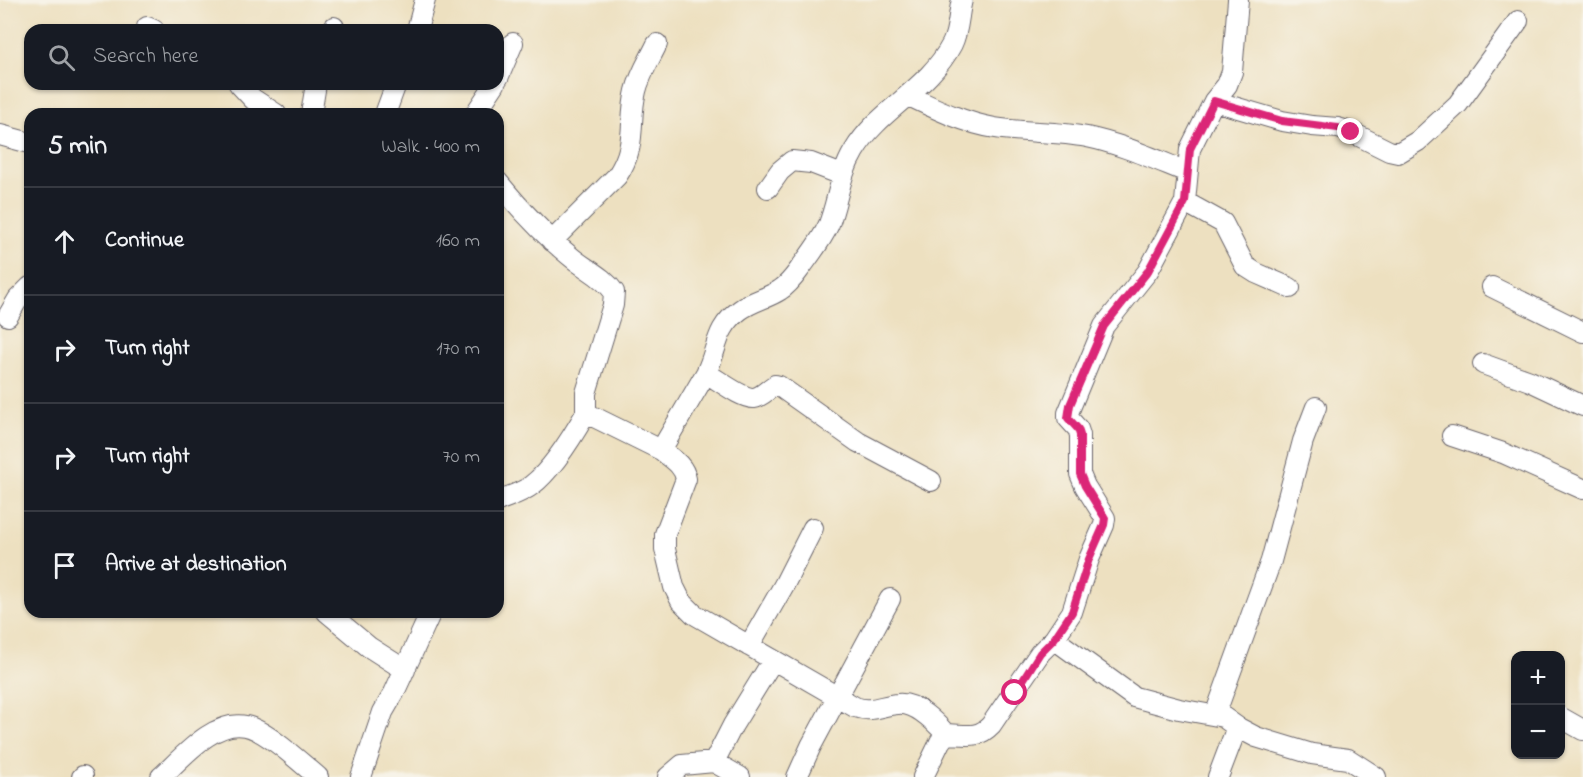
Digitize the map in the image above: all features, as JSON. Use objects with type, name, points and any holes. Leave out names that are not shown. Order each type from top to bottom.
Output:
[{"type":"street","points":[[419,24],[425,0]]},
{"type":"street","points":[[661,450],[713,360],[717,337],[739,311],[780,290],[800,269],[828,225],[842,175],[855,149],[892,109],[928,77],[952,43],[962,0]]},
{"type":"street","points":[[586,413],[661,450],[685,472],[686,478],[665,534],[665,549],[674,587],[681,601],[694,614],[864,710],[881,709],[899,703],[908,705],[935,723],[946,735],[975,736],[985,731],[1072,612],[1089,559],[1104,525],[1105,518],[1080,474],[1080,435],[1078,429],[1068,418],[1070,405],[1104,326],[1148,271],[1185,202],[1190,149],[1214,101],[1227,85],[1232,72],[1238,0]]},
{"type":"street","points":[[1214,101],[1282,121],[1338,128],[1398,153],[1418,141],[1458,104],[1518,21]]},
{"type":"street","points":[[504,64],[513,43]]},
{"type":"street","points":[[552,241],[617,176],[623,166],[632,136],[638,82],[657,44]]},
{"type":"street","points":[[245,90],[267,108]]},
{"type":"street","points":[[312,108],[315,90]]},
{"type":"street","points":[[387,108],[394,90]]},
{"type":"street","points":[[479,108],[491,90]]},
{"type":"street","points":[[909,96],[966,121],[994,128],[1088,137],[1187,172]]},
{"type":"street","points":[[0,136],[24,142]]},
{"type":"street","points":[[768,188],[780,171],[792,161],[811,164],[842,175]]},
{"type":"street","points":[[504,189],[552,241],[608,283],[614,292],[613,305],[586,393],[586,413],[574,434],[534,484],[504,499]]},
{"type":"street","points":[[1185,202],[1223,223],[1230,232],[1245,266],[1290,288]]},
{"type":"street","points":[[1492,287],[1583,332]]},
{"type":"street","points":[[8,316],[24,293]]},
{"type":"street","points":[[1483,363],[1530,381],[1583,406]]},
{"type":"street","points":[[706,373],[742,395],[753,398],[775,385],[779,386],[848,436],[931,481]]},
{"type":"street","points":[[1215,715],[1271,561],[1303,441],[1317,407]]},
{"type":"street","points":[[1452,436],[1503,453],[1583,489]]},
{"type":"street","points":[[749,646],[813,528]]},
{"type":"street","points":[[797,777],[811,746],[890,599]]},
{"type":"street","points":[[334,618],[369,647],[405,670]]},
{"type":"street","points":[[360,777],[383,712],[428,618]]},
{"type":"street","points":[[1054,639],[1134,697],[1222,717],[1237,728],[1256,737],[1312,754],[1348,759],[1376,777]]},
{"type":"street","points":[[714,762],[773,660]]},
{"type":"street","points":[[1565,720],[1583,730]]},
{"type":"street","points":[[161,777],[204,738],[220,730],[244,725],[260,732],[318,777]]},
{"type":"street","points":[[1218,777],[1237,728]]},
{"type":"street","points":[[923,777],[939,742],[946,735]]},
{"type":"street","points":[[668,777],[682,765],[714,762],[740,777]]},
{"type":"route","points":[[1015,693],[1040,653],[1063,628],[1072,612],[1089,559],[1104,525],[1105,518],[1092,499],[1080,474],[1080,435],[1078,429],[1068,418],[1070,405],[1104,326],[1148,271],[1185,202],[1190,149],[1214,101],[1282,121],[1338,128],[1351,132]]}]
